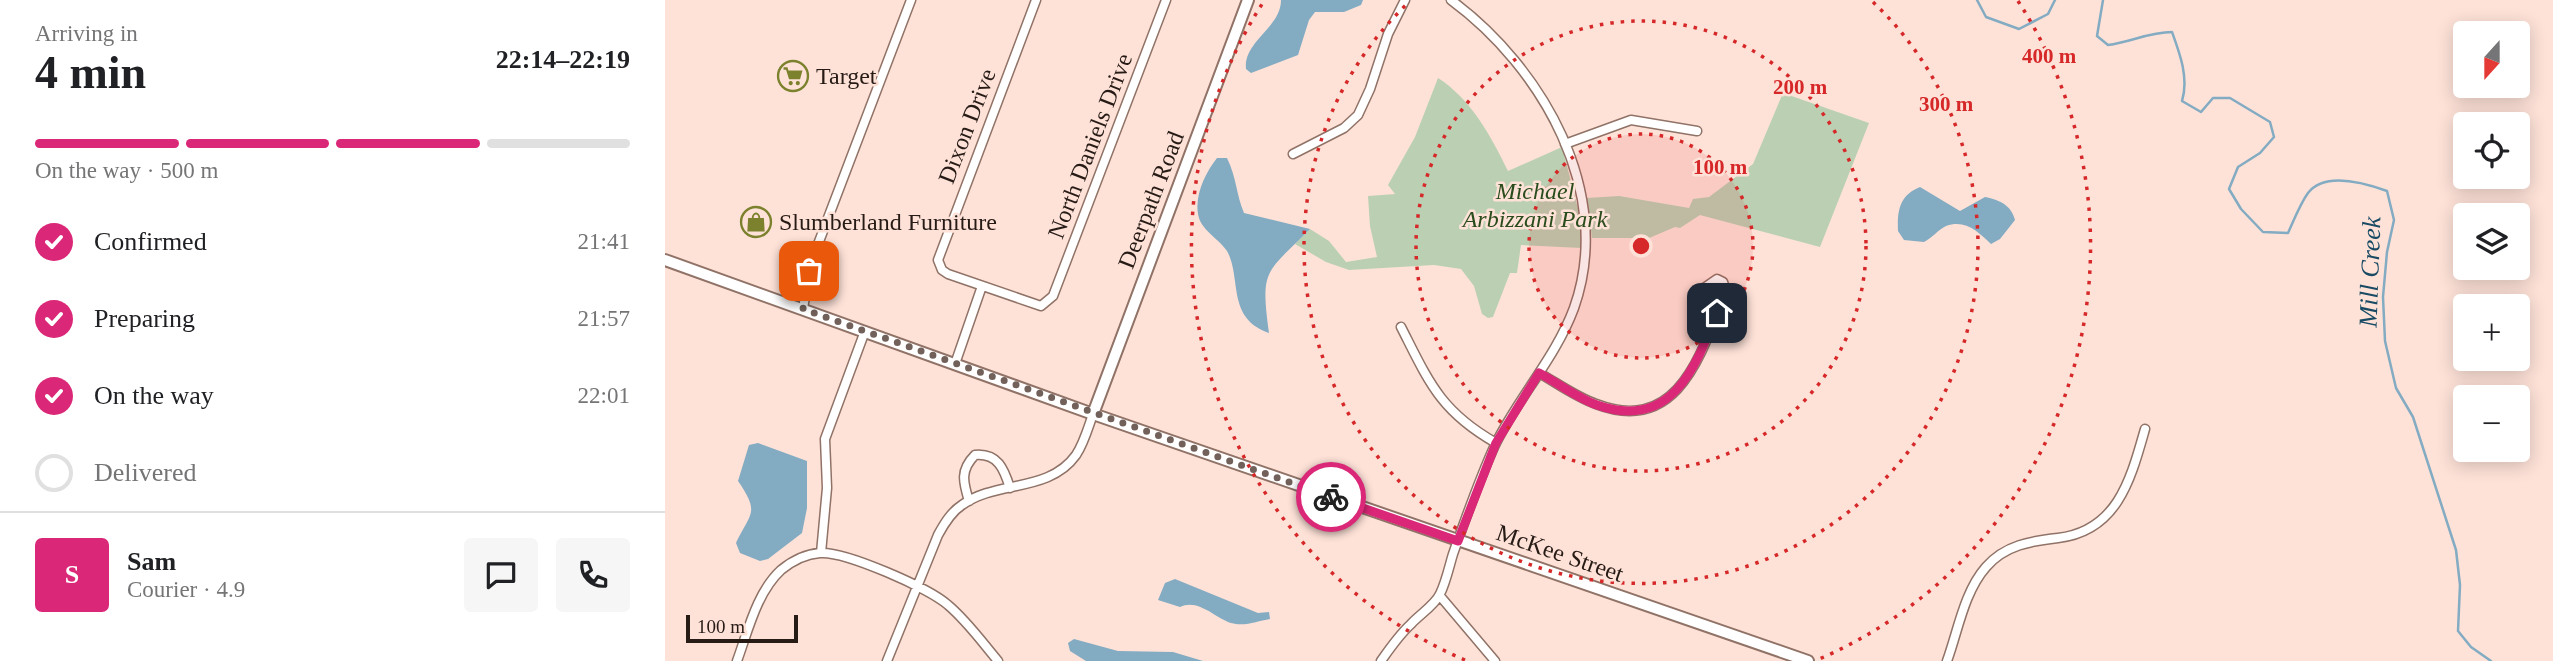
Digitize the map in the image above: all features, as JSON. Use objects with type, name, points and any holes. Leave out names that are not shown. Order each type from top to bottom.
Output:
[{"type":"street","points":[[803,309],[812,260],[911,0]]},
{"type":"street","name":"Dixon Drive","points":[[982,286],[948,274],[939,265],[939,254],[1036,0]]},
{"type":"street","name":"North Daniels Drive","points":[[982,286],[1036,305],[1047,304],[1053,296],[1166,0]]},
{"type":"street","name":"Deerpath Road","points":[[1093,414],[1248,0]]},
{"type":"street","points":[[1293,153],[1343,128],[1358,115],[1370,89],[1388,34],[1405,0]]},
{"type":"street","points":[[1381,661],[1401,635],[1440,596],[1496,443],[1539,373],[1573,310],[1585,261],[1584,214],[1565,144],[1535,87],[1513,57],[1483,26],[1451,0]]},
{"type":"street","points":[[1565,144],[1631,120],[1697,131]]},
{"type":"street","name":"McKee Street","points":[[665,260],[1093,414],[1808,661]]},
{"type":"street","points":[[1539,373],[1594,404],[1619,411],[1641,409],[1660,403],[1678,391],[1691,374],[1709,335],[1726,291],[1723,282],[1717,279],[1704,288],[1693,321],[1709,335]]},
{"type":"street","points":[[955,364],[982,286]]},
{"type":"street","points":[[1401,327],[1433,388],[1450,412],[1496,443]]},
{"type":"street","points":[[821,553],[827,488],[825,439],[865,331]]},
{"type":"street","points":[[887,661],[947,519],[969,501],[1050,477],[1069,462],[1082,443],[1093,414]]},
{"type":"street","points":[[1947,661],[1973,587],[1988,565],[2024,542],[2070,536],[2091,527],[2108,515],[2128,487],[2145,429]]},
{"type":"street","points":[[969,501],[963,480],[966,464],[975,455],[985,454],[997,460],[1010,488]]},
{"type":"street","points":[[737,661],[763,595],[775,576],[801,557],[821,553],[840,555],[917,586],[948,604],[998,661]]},
{"type":"street","points":[[1440,596],[1495,661]]},
{"type":"green space","name":"Michael Arbizzani Park","points":[[1438,78],[1470,107],[1508,171],[1562,147],[1580,216],[1582,248],[1521,245],[1517,273],[1510,273],[1493,317],[1488,318],[1482,314],[1474,286],[1461,269],[1434,265],[1349,270],[1326,262],[1295,244],[1310,229],[1329,241],[1346,262],[1377,257],[1370,226],[1368,196],[1395,194],[1388,185],[1415,137]]},
{"type":"green space","points":[[1783,93],[1869,123],[1820,247],[1700,215],[1680,228],[1675,227],[1649,238],[1592,238],[1587,198],[1619,196],[1689,208],[1693,199],[1709,197],[1753,164]]},
{"type":"water","points":[[1281,0],[1363,0],[1361,5],[1344,12],[1315,12],[1309,20],[1298,55],[1251,73],[1246,69],[1250,50],[1275,19]]},
{"type":"water","points":[[1217,158],[1227,158],[1244,213],[1310,229],[1275,264],[1266,283],[1269,333],[1246,318],[1237,296],[1227,251],[1199,218],[1201,186]]},
{"type":"water","points":[[1920,187],[1960,211],[1985,197],[1995,200],[2008,207],[2015,220],[2000,239],[1991,244],[1971,228],[1960,224],[1946,226],[1924,242],[1904,240],[1898,231],[1899,210],[1908,194]]},
{"type":"water","points":[[758,443],[807,461],[807,508],[802,533],[768,559],[760,561],[740,553],[736,543],[751,512],[749,500],[738,481],[749,445]]},
{"type":"water","points":[[1175,579],[1258,613],[1269,612],[1270,619],[1236,624],[1200,607],[1180,607],[1158,600],[1165,583]]},
{"type":"water","points":[[1074,639],[1118,651],[1173,652],[1203,661],[1086,661],[1070,651],[1068,643]]},
{"type":"waterway","name":"Mill Creek","points":[[1977,0],[1986,17],[2019,29],[2048,14],[2055,0]]},
{"type":"waterway","name":"Mill Creek","points":[[2103,0],[2097,36],[2108,45],[2172,32],[2184,75],[2182,101],[2201,112],[2213,98],[2230,98],[2270,122],[2274,137],[2260,153],[2238,167],[2229,189],[2241,209],[2263,232],[2288,233],[2308,193],[2324,182],[2346,181],[2387,191],[2394,220],[2387,252],[2383,297],[2385,341],[2396,388],[2413,417],[2456,550],[2460,585],[2458,631],[2471,647],[2491,661]]},
{"type":"way so far","points":[[809,271],[803,309],[1331,497]]},
{"type":"place","name":"Target","points":[[793,76]]},
{"type":"place","name":"Slumberland Furniture","points":[[756,222]]},
{"type":"route","points":[[1331,497],[1458,541],[1496,443],[1539,373],[1594,404],[1619,411],[1641,409],[1660,403],[1678,391],[1691,374],[1717,313]]}]
